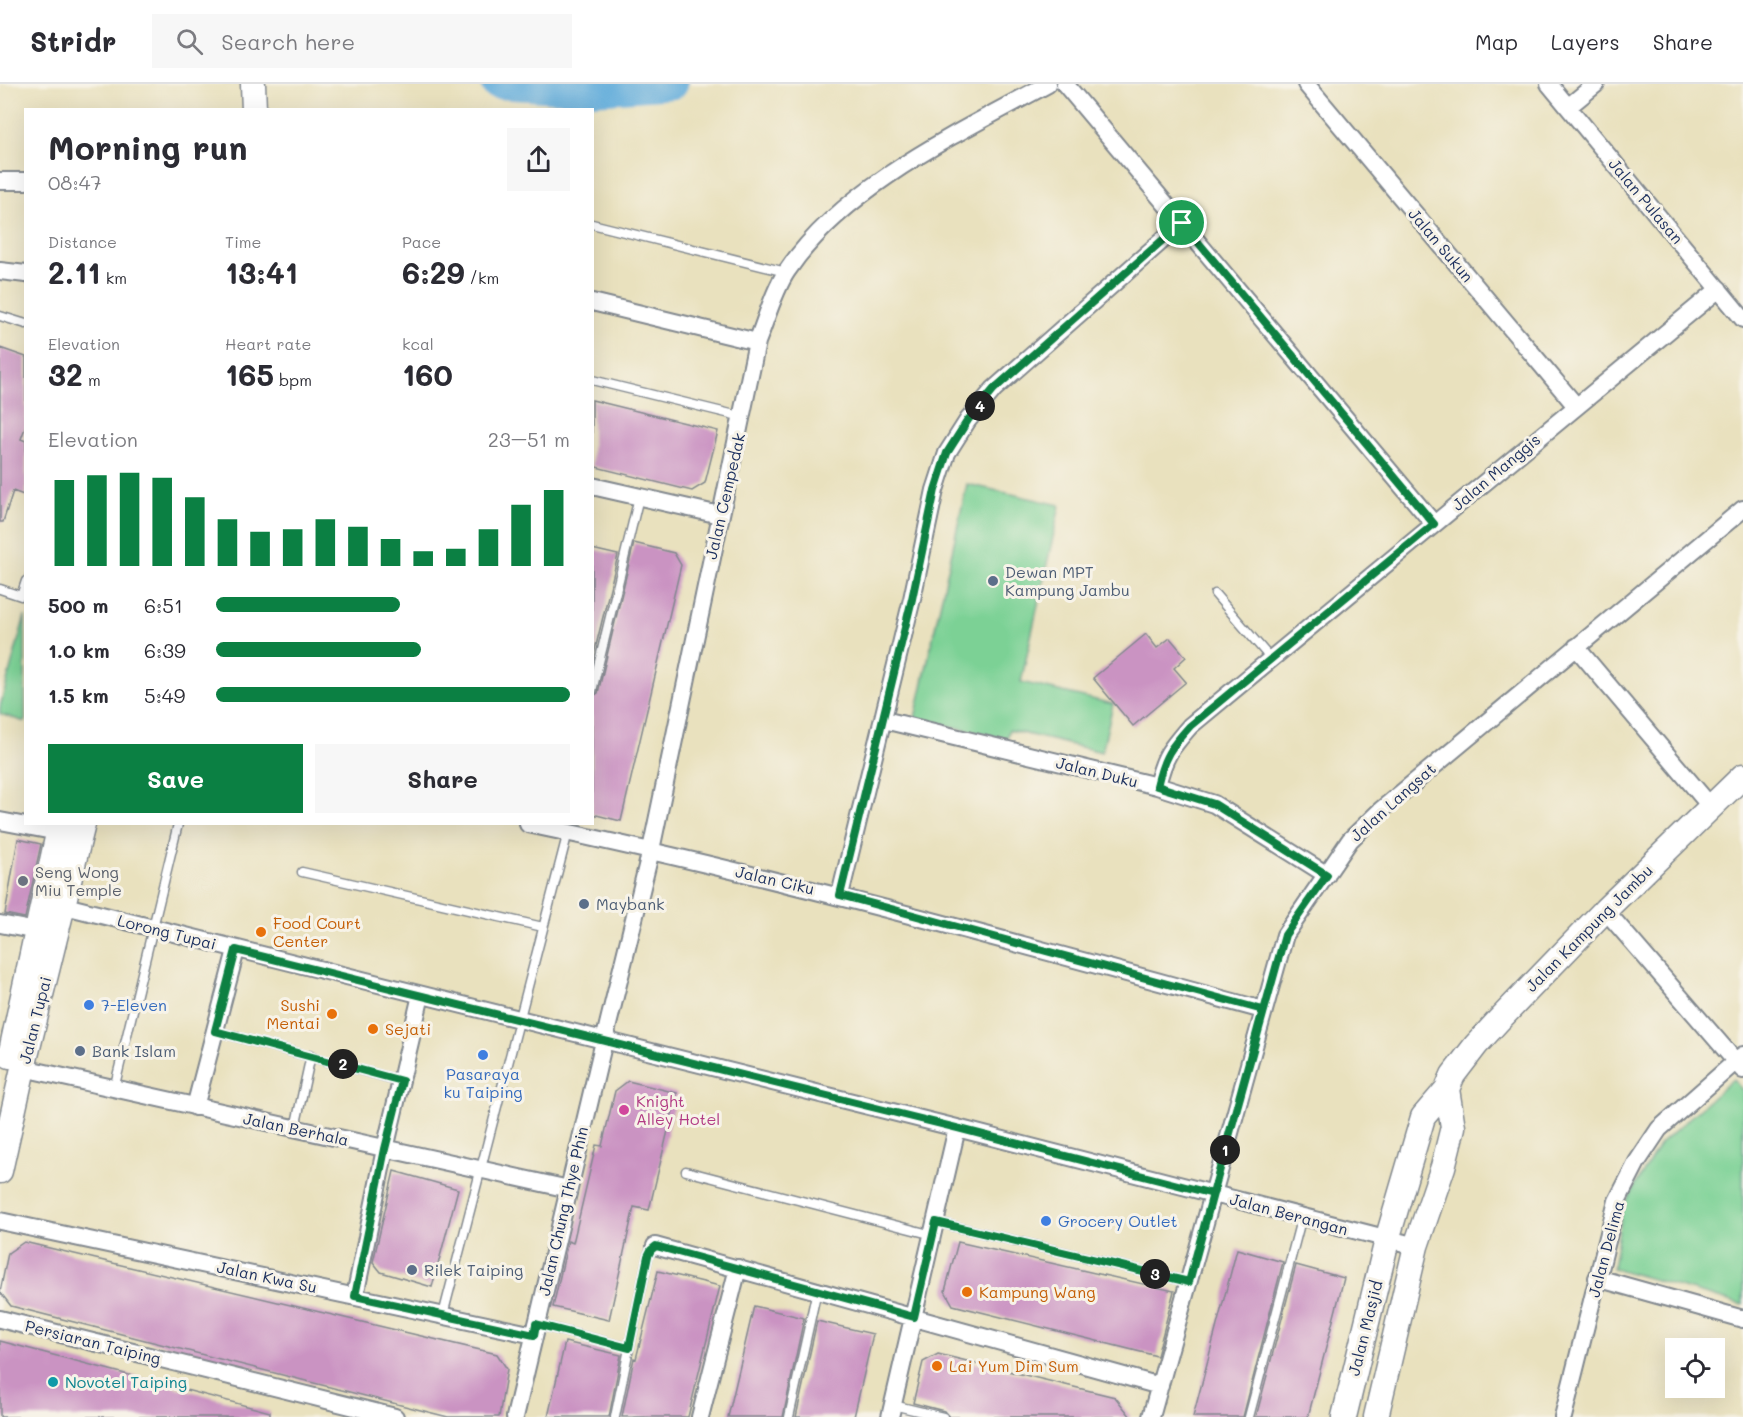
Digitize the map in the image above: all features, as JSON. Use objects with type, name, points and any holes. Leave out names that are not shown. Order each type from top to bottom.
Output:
[{"type":"main road","name":"Jalan Kampung Jambu","points":[[1387,1240],[1423,1117],[1447,1089],[1453,1075],[1476,1045],[1605,910],[1711,807],[1741,782]]},
{"type":"main road","points":[[54,904],[84,825]]},
{"type":"main road","name":"Jalan Tupai","points":[[0,1171],[3,1145],[23,1068],[54,904],[59,828]]},
{"type":"main road","name":"Jalan Tupai","points":[[0,1101],[7,1038],[37,931],[54,904]]},
{"type":"main road","points":[[1416,1246],[1443,1167],[1453,1127],[1447,1089]]},
{"type":"main road","name":"Jalan Masjid","points":[[1345,1417],[1387,1240]]},
{"type":"main road","name":"Jalan Masjid","points":[[1376,1417],[1416,1246]]},
{"type":"street","name":"Jalan Cempedak","points":[[604,1041],[651,850],[757,342],[786,272],[833,219],[871,187],[976,123],[1048,84]]},
{"type":"street","points":[[1065,84],[1434,524]]},
{"type":"street","name":"Jalan Sukun","points":[[1306,84],[1576,406]]},
{"type":"street","name":"Jalan Pulasan","points":[[1549,84],[1743,319]]},
{"type":"street","points":[[1568,107],[1596,84]]},
{"type":"street","points":[[0,181],[24,181]]},
{"type":"street","points":[[840,895],[884,720],[935,490],[947,453],[968,420],[994,389],[1182,223]]},
{"type":"street","points":[[0,271],[24,274]]},
{"type":"street","name":"Jalan Manggis","points":[[1157,786],[1161,767],[1170,748],[1190,726],[1719,289]]},
{"type":"street","points":[[594,302],[757,342]]},
{"type":"street","points":[[594,486],[720,515]]},
{"type":"street","name":"Jalan Langsat","points":[[1151,1417],[1285,935],[1350,840],[1381,810],[1743,509]]},
{"type":"street","points":[[1576,647],[1711,807]]},
{"type":"street","name":"Jalan Duku","points":[[884,720],[1157,786],[1214,804],[1327,875]]},
{"type":"street","points":[[0,821],[24,824]]},
{"type":"street","points":[[34,825],[59,828]]},
{"type":"street","name":"Jalan Ciku","points":[[537,825],[563,828],[840,895],[1263,1010]]},
{"type":"street","name":"Lorong Tupai","points":[[54,904],[604,1041]]},
{"type":"street","points":[[1605,910],[1740,1062]]},
{"type":"street","points":[[0,924],[37,931]]},
{"type":"street","points":[[195,1107],[236,950]]},
{"type":"street","points":[[355,1296],[385,1149],[421,995]]},
{"type":"street","name":"Jalan Berangan","points":[[604,1041],[957,1128],[1416,1246]]},
{"type":"street","name":"Jalan Chung Thye Phin","points":[[515,1417],[604,1041]]},
{"type":"street","name":"Jalan Delima","points":[[1563,1417],[1617,1201],[1637,1161],[1659,1130],[1740,1062]]},
{"type":"street","name":"Jalan Berhala","points":[[23,1068],[568,1189]]},
{"type":"street","points":[[892,1411],[957,1128]]},
{"type":"street","name":"Jalan Kwa Su","points":[[0,1221],[443,1315],[535,1329]]},
{"type":"street","points":[[656,1246],[1160,1386]]},
{"type":"street","points":[[700,1417],[738,1268]]},
{"type":"street","points":[[1597,1278],[1743,1319]]},
{"type":"street","name":"Persiaran Taiping","points":[[0,1319],[395,1417]]},
{"type":"lane","points":[[594,224],[786,272]]},
{"type":"lane","points":[[0,316],[24,323]]},
{"type":"lane","points":[[594,380],[743,417]]},
{"type":"lane","points":[[594,683],[639,497]]},
{"type":"lane","points":[[0,589],[21,596],[24,587]]},
{"type":"lane","points":[[1215,594],[1271,659]]},
{"type":"lane","points":[[114,1089],[178,825]]},
{"type":"lane","points":[[443,1315],[543,927],[563,828]]},
{"type":"lane","points":[[302,872],[543,927]]},
{"type":"lane","points":[[215,1031],[402,1081]]},
{"type":"lane","points":[[295,1128],[311,1055]]},
{"type":"lane","points":[[686,1171],[934,1228],[1189,1282]]},
{"type":"lane","points":[[1249,1417],[1302,1216]]},
{"type":"lane","points":[[615,1417],[648,1256],[656,1246]]},
{"type":"lane","points":[[789,1417],[817,1290]]},
{"type":"lane","points":[[535,1329],[629,1348]]},
{"type":"lane","points":[[892,1411],[943,1417]]},
{"type":"green space","points":[[967,484],[1060,505],[1021,682],[1113,704],[1102,752],[1009,730],[1007,739],[915,718]]},
{"type":"green space","points":[[24,620],[24,722],[0,714]]},
{"type":"green space","points":[[1733,1079],[1743,1091],[1743,1305],[1613,1268],[1623,1206],[1660,1144]]},
{"type":"building","points":[[0,348],[24,356],[24,431],[21,439],[24,440],[24,495],[13,491],[3,522],[0,522]]},
{"type":"building","points":[[594,400],[718,431],[705,483],[692,491],[594,466]]},
{"type":"building","points":[[634,543],[674,553],[681,565],[621,821],[594,814],[594,696],[598,693]]},
{"type":"building","points":[[594,549],[618,555],[594,654]]},
{"type":"building","points":[[1146,634],[1157,648],[1170,638],[1186,657],[1174,668],[1186,682],[1133,726],[1093,678]]},
{"type":"building","name":"Seng Wong Miu Temple","points":[[18,839],[41,844],[25,918],[5,914]]},
{"type":"building","points":[[628,1081],[677,1093],[649,1210],[634,1207],[609,1320],[553,1307],[568,1241],[573,1243],[596,1145],[602,1146],[615,1091]]},
{"type":"building","points":[[394,1171],[458,1189],[432,1287],[381,1272],[373,1262]]},
{"type":"building","points":[[24,1242],[497,1354],[507,1369],[499,1417],[448,1417],[11,1306],[0,1292],[8,1253]]},
{"type":"building","points":[[958,1242],[1174,1291],[1157,1356],[953,1305],[945,1291]]},
{"type":"building","points":[[1237,1249],[1283,1262],[1243,1417],[1193,1417]]},
{"type":"building","points":[[1296,1265],[1344,1278],[1308,1417],[1256,1417]]},
{"type":"building","points":[[658,1271],[720,1286],[688,1417],[622,1417],[634,1358],[636,1359]]},
{"type":"building","points":[[754,1306],[804,1318],[783,1417],[728,1417]]},
{"type":"building","points":[[817,1321],[873,1334],[854,1417],[796,1417]]},
{"type":"building","points":[[0,1341],[270,1412],[270,1417],[0,1417]]},
{"type":"building","points":[[565,1342],[621,1355],[609,1417],[548,1417]]},
{"type":"building","points":[[938,1354],[1115,1397],[1131,1417],[949,1417],[944,1411],[913,1403],[923,1362]]},
{"type":"waterway","points":[[496,84],[592,90],[673,84]]},
{"type":"place","name":"Dewan MPT Kampung Jambu","points":[[993,581]]},
{"type":"place","name":"Seng Wong Miu Temple","points":[[23,881]]},
{"type":"place","name":"Maybank","points":[[584,904]]},
{"type":"place","name":"Food Court Center","points":[[261,932]]},
{"type":"place","name":"7-Eleven","points":[[89,1005]]},
{"type":"place","name":"Sushi Mentai","points":[[332,1014]]},
{"type":"place","name":"Sejati","points":[[373,1029]]},
{"type":"place","name":"Bank Islam","points":[[80,1051]]},
{"type":"place","name":"Pasaraya ku Taiping","points":[[483,1055]]},
{"type":"place","name":"Knight Alley Hotel","points":[[624,1110]]},
{"type":"place","name":"Grocery Outlet","points":[[1046,1221]]},
{"type":"place","name":"Rilek Taiping","points":[[412,1270]]},
{"type":"place","name":"Kampung Wang","points":[[967,1292]]},
{"type":"place","name":"Lai Yum Dim Sum","points":[[937,1366]]},
{"type":"place","name":"Novotel Taiping","points":[[53,1382]]},
{"type":"route","points":[[1182,223],[994,389],[968,420],[947,453],[935,490],[884,720],[840,895],[1263,1010],[1213,1194],[1189,1282],[936,1222],[914,1317],[656,1246],[648,1256],[629,1348],[536,1324],[534,1335],[355,1296],[385,1149],[402,1081],[215,1031],[236,950],[957,1128],[1213,1194],[1285,935],[1327,875],[1214,804],[1157,786],[1161,767],[1170,748],[1190,726],[1434,524],[1182,223]]}]
